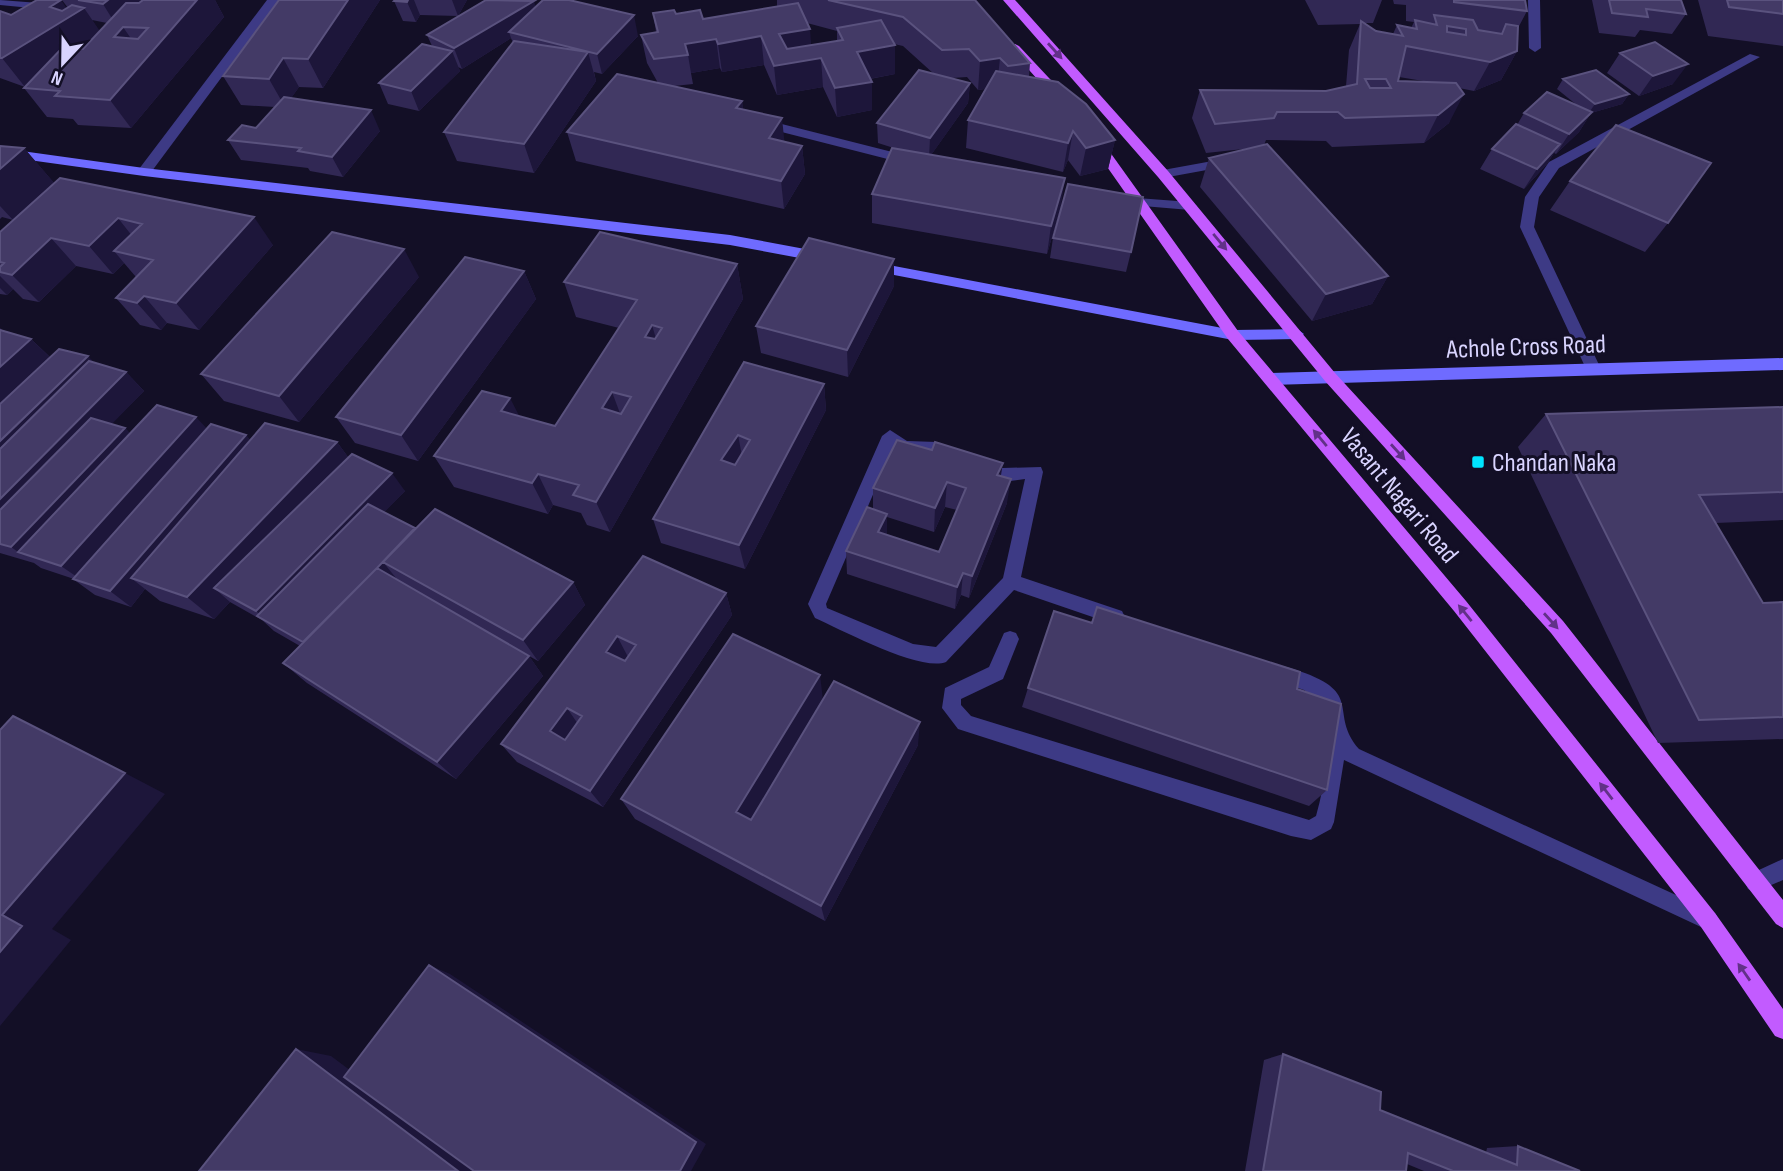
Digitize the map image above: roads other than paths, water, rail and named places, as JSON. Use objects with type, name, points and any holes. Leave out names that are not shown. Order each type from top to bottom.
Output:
[{"type":"main road","name":"Vasant Nagari Road","points":[[1009,0],[1163,174],[1330,377],[1557,627],[1783,917]]},
{"type":"main road","points":[[1004,37],[1067,105]]},
{"type":"main road","name":"Vasant Nagari Road","points":[[1084,126],[1233,335],[1460,606],[1708,919],[1783,1028]]},
{"type":"street","points":[[144,172],[273,0]]},
{"type":"street","points":[[1534,0],[1535,48]]},
{"type":"street","points":[[0,2],[71,9]]},
{"type":"street","points":[[1593,369],[1527,227],[1532,197],[1554,165],[1754,57]]},
{"type":"street","points":[[751,120],[922,163]]},
{"type":"street","points":[[0,152],[144,172],[730,240],[1233,335],[1297,334]]},
{"type":"street","points":[[1163,174],[1240,160]]},
{"type":"street","points":[[1112,199],[1139,204],[1190,206]]},
{"type":"street","name":"Achole Cross Road","points":[[1271,379],[1783,365]]},
{"type":"street","points":[[891,436],[903,447],[937,449],[1002,475],[1035,472],[1011,581],[940,656],[912,652],[821,613],[817,604],[891,436]]},
{"type":"street","points":[[1011,581],[1140,625]]},
{"type":"street","points":[[1010,639],[996,673],[952,694],[951,708],[965,723],[1311,830],[1324,822],[1329,804],[1338,739],[1334,703],[1322,690],[1256,665]]},
{"type":"street","points":[[1338,739],[1352,755],[1708,919]]},
{"type":"street","points":[[1755,882],[1783,869]]},
{"type":"place","name":"Chandan Naka","points":[[1478,462]]}]
